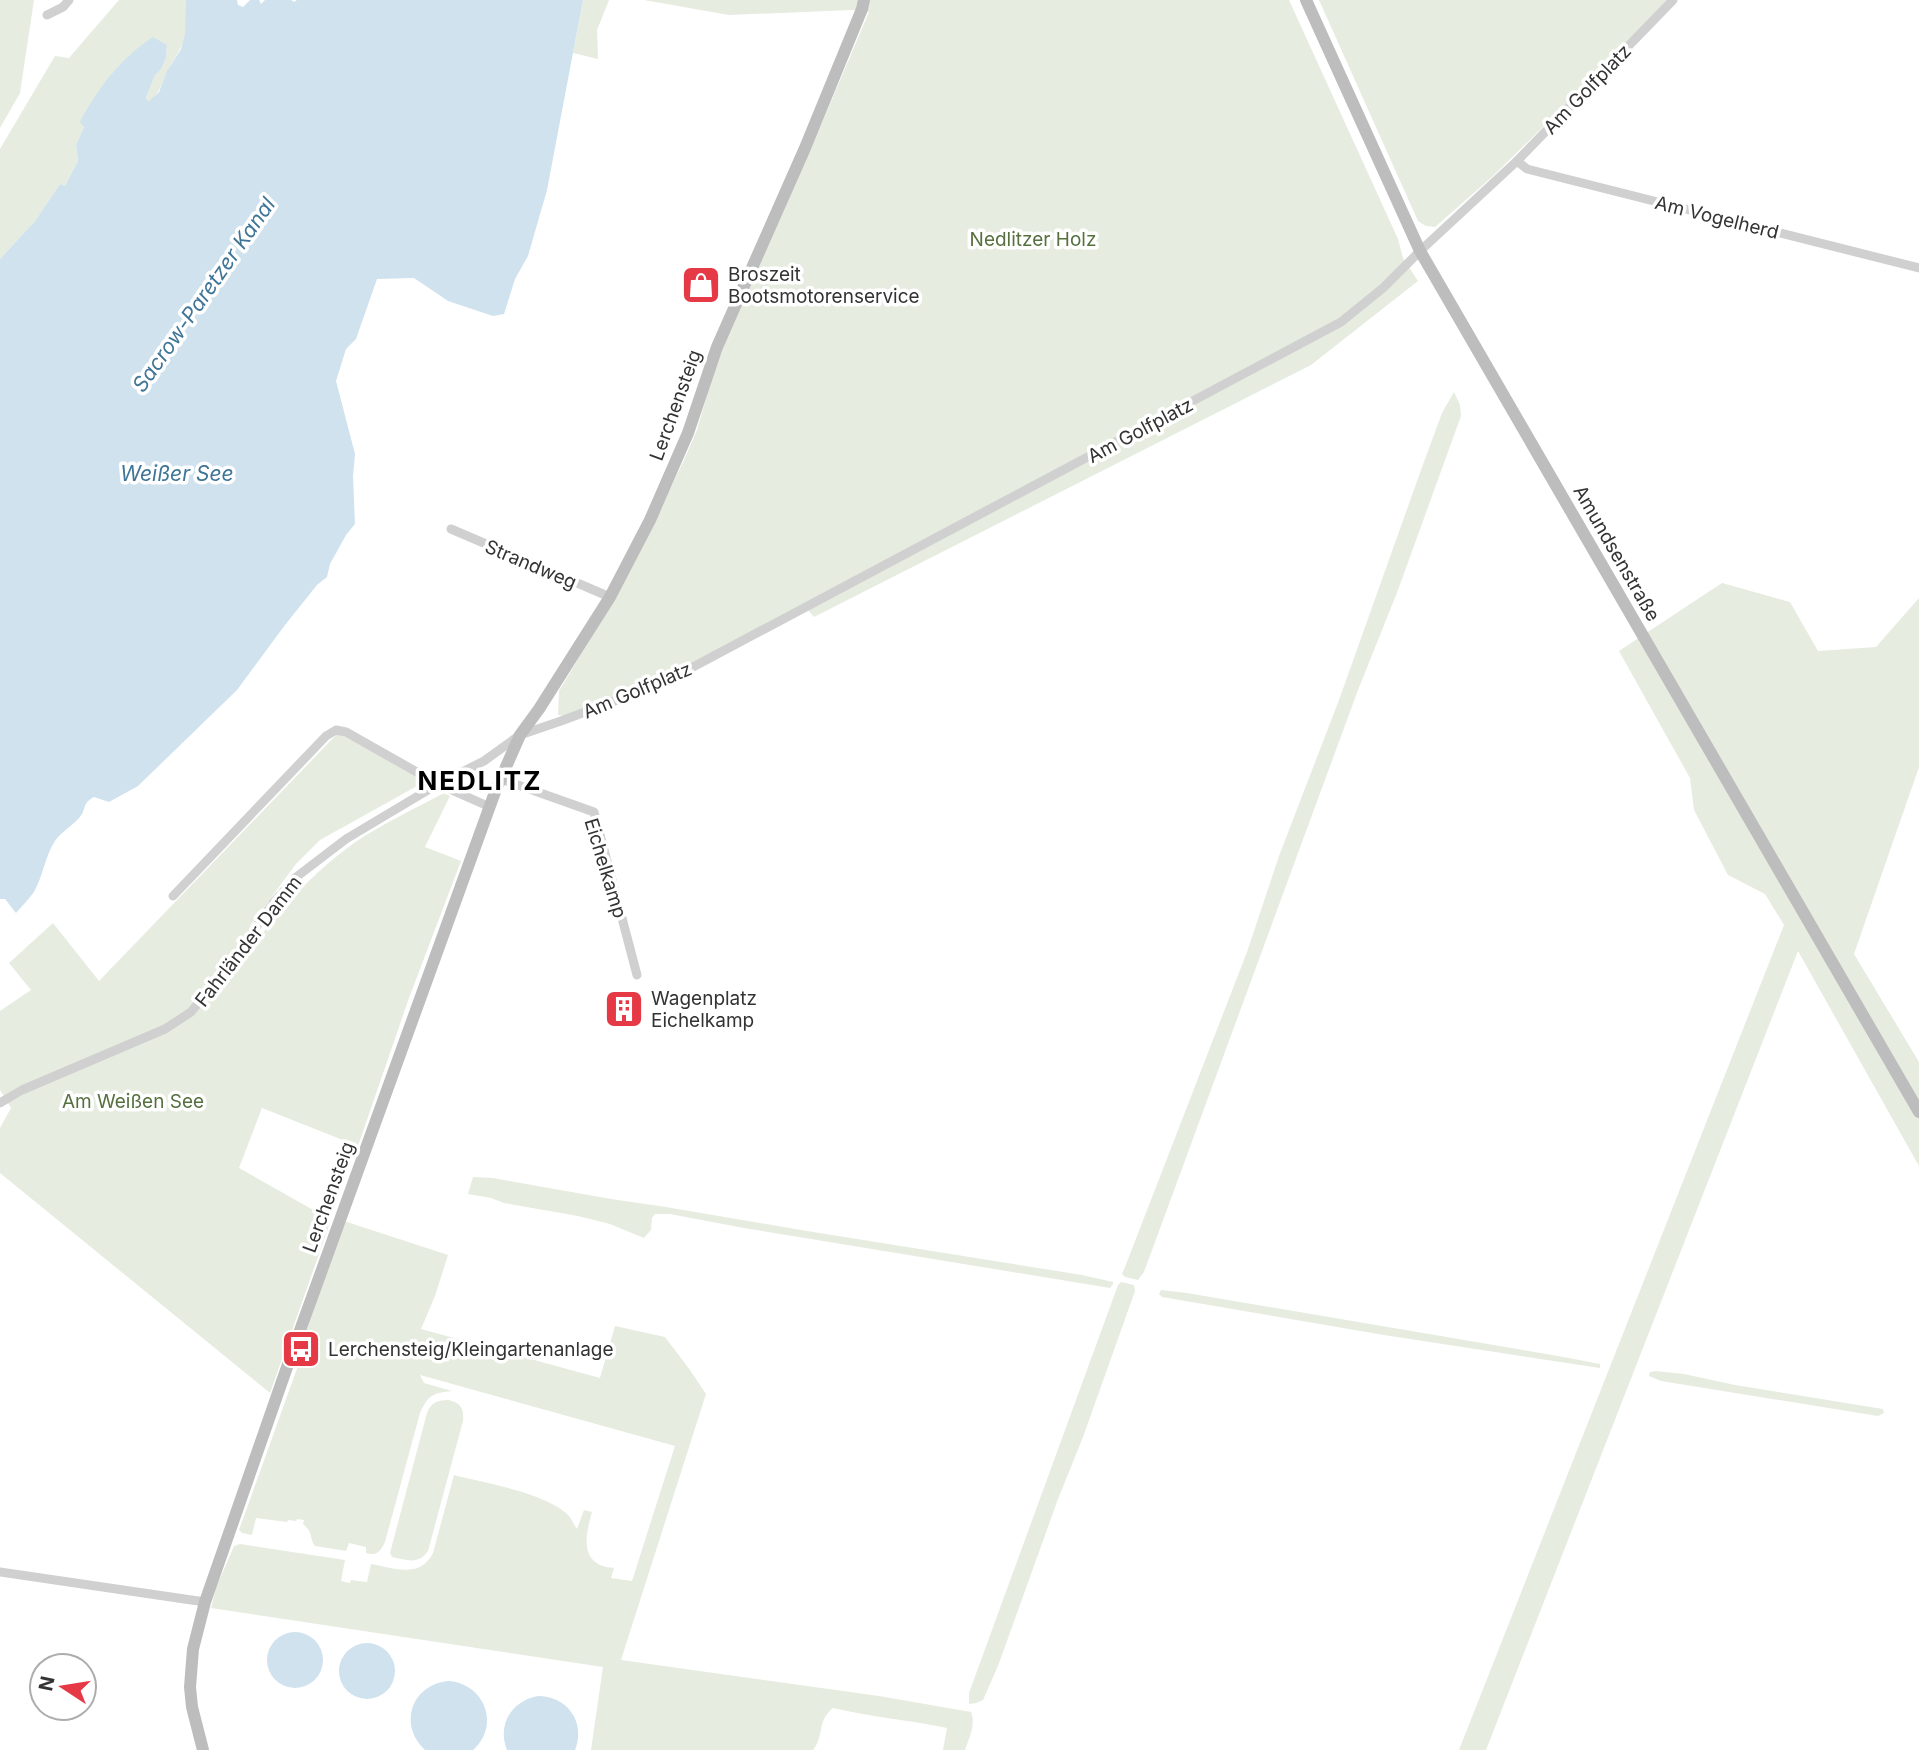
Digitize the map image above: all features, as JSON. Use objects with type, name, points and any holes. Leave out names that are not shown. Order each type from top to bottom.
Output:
[{"type":"street","points":[[47,15],[63,7],[68,0]]},
{"type":"street","name":"Lerchensteig","points":[[203,1750],[190,1687],[193,1649],[205,1602],[294,1347],[490,807],[520,734],[539,709],[610,597],[650,520],[688,433],[717,347],[805,148],[862,9],[863,0]]},
{"type":"street","name":"Amundsenstraße","points":[[1306,0],[1420,251],[1919,1112]]},
{"type":"street","name":"Am Golfplatz","points":[[520,734],[663,683],[1341,322],[1383,288],[1517,161],[1673,0]]},
{"type":"street","name":"Am Vogelherd","points":[[1517,161],[1527,169],[1919,268]]},
{"type":"street","name":"Strandweg","points":[[451,529],[610,597]]},
{"type":"street","points":[[173,896],[326,736],[336,730],[346,732],[438,784],[490,807]]},
{"type":"street","name":"Fahrländer Damm","points":[[0,1103],[22,1090],[165,1029],[191,1012],[227,968],[273,902],[295,878],[346,839],[438,784],[484,761],[520,734]]},
{"type":"street","name":"Eichelkamp","points":[[501,779],[594,811],[637,975]]},
{"type":"street","points":[[0,1572],[205,1602]]},
{"type":"green space","points":[[0,0],[34,0],[20,93],[0,128]]},
{"type":"green space","points":[[119,0],[186,0],[186,30],[180,48],[158,92],[148,103],[146,97],[155,74],[161,69],[166,58],[167,45],[84,127],[76,145],[78,161],[65,186],[60,184],[35,221],[0,259],[0,149],[55,56],[69,58]]},
{"type":"green space","points":[[583,0],[609,0],[597,30],[598,59],[573,53]]},
{"type":"green space","name":"Nedlitzer Holz","points":[[644,0],[1289,0],[1398,239],[1403,258],[1418,281],[1311,365],[814,617],[804,605],[676,673],[582,710],[564,716],[558,715],[559,691],[613,601],[684,460],[697,430],[731,325],[869,12],[852,10],[729,15]]},
{"type":"green space","points":[[1319,0],[1672,0],[1492,177],[1435,227],[1418,221]]},
{"type":"green space","points":[[1454,392],[1460,405],[1461,416],[1398,590],[1358,690],[1144,1272],[1138,1280],[1125,1277],[1122,1274],[1247,952],[1279,856],[1339,700],[1442,413]]},
{"type":"green space","points":[[1722,583],[1790,602],[1818,651],[1876,647],[1919,598],[1919,767],[1854,954],[1919,1062],[1919,1166],[1798,951],[1486,1750],[1459,1750],[1784,925],[1765,894],[1728,875],[1694,810],[1690,778],[1619,651]]},
{"type":"green space","name":"Am Weißen See","points":[[338,733],[426,781],[320,840],[296,864],[250,926],[262,934],[328,863],[376,829],[444,793],[450,796],[425,847],[461,861],[409,998],[358,1146],[262,1108],[239,1168],[331,1220],[270,1393],[0,1173],[0,1128],[11,1108],[0,1090],[0,1011],[31,990],[9,963],[53,923],[99,981]]},
{"type":"green space","points":[[473,1177],[493,1178],[1082,1275],[1113,1284],[1110,1288],[670,1214],[655,1214],[651,1230],[644,1238],[610,1224],[578,1216],[468,1194]]},
{"type":"green space","points":[[344,1221],[448,1255],[421,1329],[600,1378],[615,1326],[665,1337],[706,1394],[621,1660],[879,1696],[971,1712],[972,1726],[965,1750],[943,1750],[947,1728],[833,1708],[824,1718],[813,1750],[591,1750],[603,1667],[211,1608],[216,1588],[234,1546],[240,1544],[345,1560],[341,1581],[350,1583],[351,1580],[367,1582],[371,1564],[406,1570],[421,1566],[433,1553],[454,1475],[545,1501],[568,1515],[577,1529],[584,1510],[592,1512],[587,1540],[590,1556],[603,1566],[614,1568],[611,1578],[632,1581],[675,1446],[420,1375],[424,1383],[452,1391],[432,1396],[420,1413],[385,1542],[378,1552],[366,1553],[366,1547],[349,1543],[346,1551],[315,1546],[309,1530],[303,1524],[304,1520],[287,1522],[256,1518],[252,1535],[239,1530],[299,1363],[306,1358],[302,1353],[306,1332]]},
{"type":"green space","points":[[1121,1282],[1134,1285],[1135,1291],[1083,1437],[998,1666],[983,1700],[969,1704],[969,1693]]},
{"type":"green space","points":[[1161,1290],[1558,1356],[1600,1364],[1600,1368],[1162,1297],[1159,1294]]},
{"type":"green space","points":[[1650,1372],[1883,1409],[1884,1413],[1878,1416],[1661,1381],[1649,1376]]},
{"type":"green space","points":[[448,1400],[461,1407],[463,1421],[428,1551],[416,1560],[392,1557],[390,1553],[427,1413],[435,1403]]},
{"type":"water","name":"Weißer See","points":[[186,0],[237,0],[238,5],[243,7],[250,0],[259,0],[261,4],[265,0],[583,0],[547,190],[528,256],[515,279],[504,314],[493,316],[448,301],[414,278],[377,279],[356,339],[346,349],[336,381],[355,454],[355,524],[330,564],[327,577],[317,585],[285,625],[237,690],[138,786],[109,802],[94,797],[87,802],[79,818],[55,841],[34,892],[16,913],[5,899],[0,899],[0,259],[35,221],[60,184],[65,186],[78,161],[76,145],[84,127],[80,122],[94,98],[120,64],[153,37],[167,45],[166,58],[146,97],[148,102],[159,92],[167,71],[181,49],[185,34]]},
{"type":"water","points":[[289,1632],[301,1632],[311,1636],[319,1644],[323,1660],[319,1676],[311,1684],[301,1688],[289,1688],[279,1684],[271,1676],[267,1666],[267,1654],[271,1644],[279,1636]]},
{"type":"water","points":[[361,1643],[373,1643],[383,1647],[391,1655],[395,1671],[391,1687],[383,1695],[373,1699],[361,1699],[351,1695],[343,1687],[339,1677],[339,1665],[343,1655],[351,1647]]},
{"type":"water","points":[[448,1681],[471,1689],[485,1707],[486,1729],[473,1750],[425,1750],[412,1729],[412,1708],[417,1698],[435,1684]]},
{"type":"water","points":[[538,1696],[558,1700],[572,1712],[578,1730],[575,1750],[507,1750],[504,1732],[509,1716],[520,1703]]},
{"type":"place","name":"Broszeit Bootsmotorenservice","points":[[701,285]]},
{"type":"place","name":"Wagenplatz Eichelkamp","points":[[624,1009]]},
{"type":"place","name":"Lerchensteig/Kleingartenanlage","points":[[301,1349]]},
{"type":"district","name":"NEDLITZ","points":[[480,781]]},
{"type":"water label","name":"Sacrow-Paretzer Kanal","points":[[204,295]]}]
